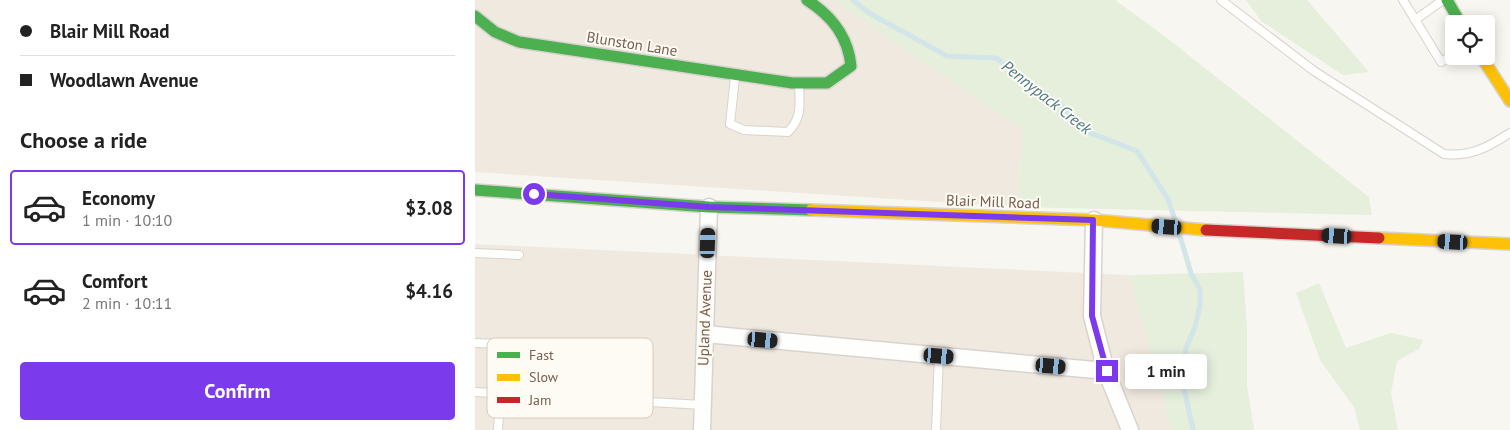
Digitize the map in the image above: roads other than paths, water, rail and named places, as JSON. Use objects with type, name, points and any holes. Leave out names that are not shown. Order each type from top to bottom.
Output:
[{"type":"main road","name":"Blunston Lane","points":[[475,16],[495,32],[519,42],[795,83],[827,83],[851,66],[851,52],[838,26],[823,10],[807,0]]},
{"type":"main road","points":[[1445,0],[1455,15]]},
{"type":"main road","points":[[1487,65],[1510,101]]},
{"type":"main road","name":"Blair Mill Road","points":[[475,190],[709,207],[1093,220],[1222,231],[1510,244]]},
{"type":"street","name":"Upland Avenue","points":[[702,430],[709,207]]},
{"type":"street","points":[[1093,220],[1092,316],[1107,371],[1130,430]]},
{"type":"street","points":[[705,334],[1107,371]]},
{"type":"lane","points":[[1221,0],[1314,71],[1428,146],[1444,154],[1460,156],[1477,152],[1510,133]]},
{"type":"lane","points":[[1403,0],[1441,62],[1445,60]]},
{"type":"lane","points":[[1415,20],[1445,0]]},
{"type":"lane","points":[[735,75],[730,124],[744,130],[788,132],[797,122],[800,101],[795,83]]},
{"type":"lane","points":[[475,253],[519,255]]},
{"type":"lane","points":[[936,430],[939,356]]},
{"type":"lane","points":[[653,402],[703,405]]},
{"type":"waterway","name":"Pennypack Creek","points":[[853,0],[869,13],[947,56],[996,58],[1062,106],[1085,131],[1137,151],[1168,199],[1175,220]]},
{"type":"waterway","name":"Pennypack Creek","points":[[1179,233],[1191,273],[1200,290],[1200,306],[1195,327],[1186,348],[1183,383],[1193,430]]}]
